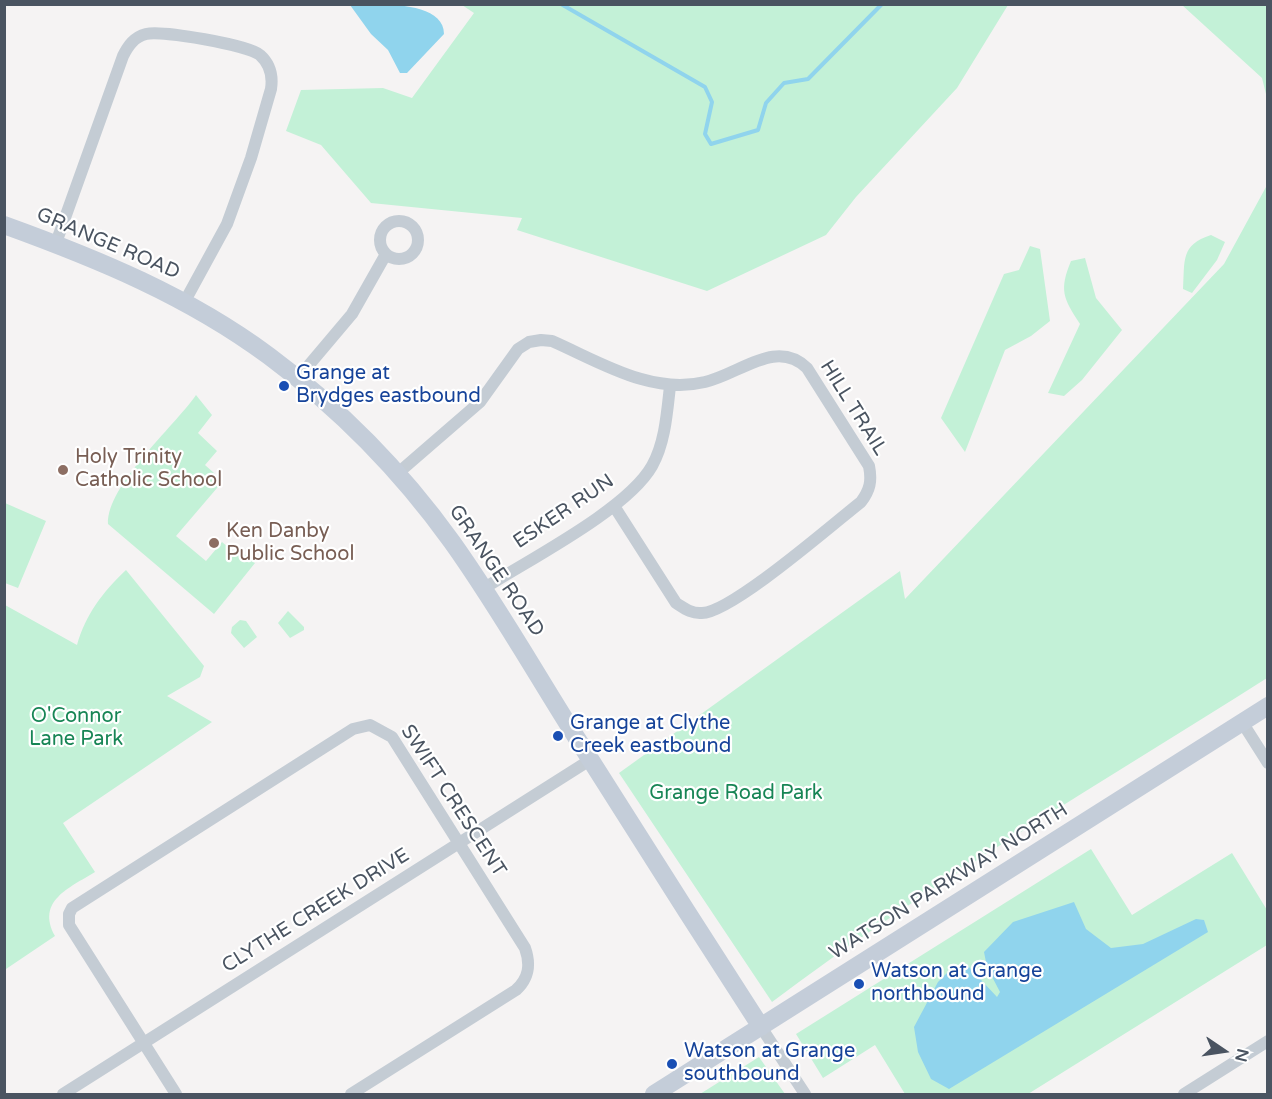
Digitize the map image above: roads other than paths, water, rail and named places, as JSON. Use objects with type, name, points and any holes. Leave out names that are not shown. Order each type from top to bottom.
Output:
[{"type":"street","points":[[56,243],[123,56],[136,38],[157,33],[250,49],[266,61],[273,80],[271,89],[251,158],[227,224],[184,301]]},
{"type":"street","name":"GRANGE ROAD","points":[[4,225],[120,269],[184,301],[240,336],[298,378],[338,413],[398,473],[452,542],[483,589],[805,1095]]},
{"type":"street","points":[[298,378],[352,314],[386,254]]},
{"type":"street","name":"HILL TRAIL","points":[[398,473],[480,402],[518,350],[529,342],[541,339],[552,341],[630,375],[670,386],[705,382],[771,356],[796,358],[807,368],[869,466],[871,484],[861,502],[772,574],[713,612],[701,614],[688,611],[676,603],[614,506]]},
{"type":"street","name":"ESKER RUN","points":[[483,589],[614,506],[636,487],[652,466],[660,445],[670,386]]},
{"type":"street","name":"WATSON PARKWAY NORTH","points":[[654,1095],[1268,706]]},
{"type":"street","points":[[1242,722],[1268,763]]},
{"type":"street","name":"SWIFT CRESCENT","points":[[176,1095],[69,925],[69,914],[72,908],[333,741],[361,725],[370,725],[392,737],[525,948],[529,967],[526,977],[516,990],[351,1095]]},
{"type":"street","name":"CLYTHE CREEK DRIVE","points":[[63,1095],[590,760]]},
{"type":"street","points":[[1184,1095],[1268,1041]]},
{"type":"water","points":[[350,5],[407,6],[421,10],[433,15],[441,23],[444,34],[407,73],[400,73],[388,50],[371,34]]},
{"type":"water","points":[[1074,902],[1086,929],[1111,948],[1143,944],[1196,919],[1204,920],[1208,932],[949,1089],[931,1079],[918,1052],[914,1027],[938,982],[954,966],[968,966],[997,997],[1000,992],[987,967],[984,952],[1013,922]]},
{"type":"waterway","points":[[561,4],[705,87],[712,102],[705,134],[711,144],[758,130],[766,103],[784,83],[808,79],[882,4]]},
{"type":"place","name":"Grange at Brydges eastbound","points":[[284,386]]},
{"type":"place","name":"Holy Trinity Catholic School","points":[[63,470]]},
{"type":"place","name":"Ken Danby Public School","points":[[214,543]]},
{"type":"place","name":"Grange at Clythe Creek eastbound","points":[[558,736]]},
{"type":"place","name":"Watson at Grange northbound","points":[[859,984]]},
{"type":"place","name":"Watson at Grange southbound","points":[[672,1064]]},
{"type":"park label","name":"O'Connor Lane Park","points":[[76,728]]},
{"type":"park label","name":"Grange Road Park","points":[[736,794]]}]
